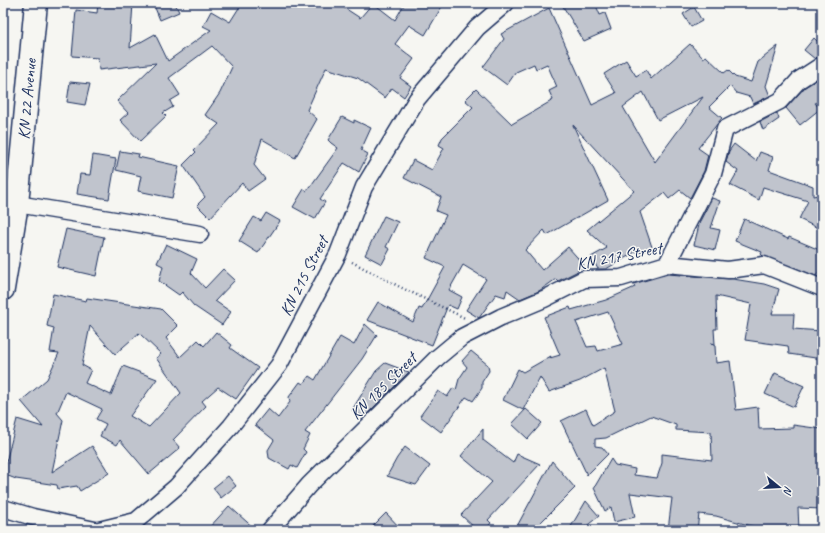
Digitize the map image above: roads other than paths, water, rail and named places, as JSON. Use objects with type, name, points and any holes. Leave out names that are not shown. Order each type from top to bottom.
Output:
[{"type":"street","name":"KN 22 Avenue","points":[[3,289],[17,204],[36,3]]},
{"type":"street","name":"KN 215 Street","points":[[99,530],[136,521],[176,487],[231,426],[279,365],[338,254],[364,187],[417,100],[477,28],[506,3]]},
{"type":"street","points":[[667,264],[712,174],[725,130],[780,101],[799,80],[822,65]]},
{"type":"street","points":[[17,204],[200,234]]},
{"type":"street","name":"KN 217 Street","points":[[544,299],[584,279],[621,278],[667,264],[728,270],[764,265],[822,288]]},
{"type":"street","name":"KN 185 Street","points":[[270,530],[309,485],[438,357],[462,337],[544,299]]},
{"type":"street","points":[[3,508],[33,517],[95,530]]}]
